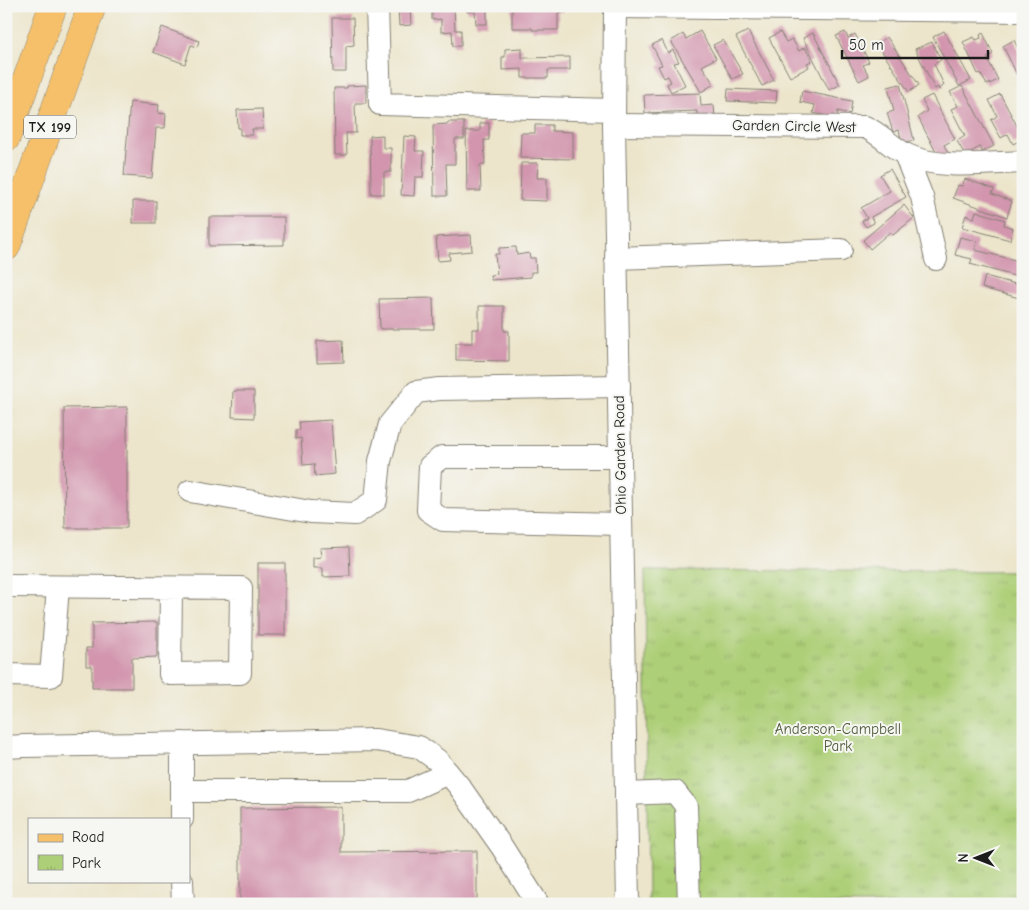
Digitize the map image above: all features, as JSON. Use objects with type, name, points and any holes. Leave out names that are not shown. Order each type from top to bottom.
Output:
[{"type":"main road","name":"TX 199","points":[[6,138],[53,6]]},
{"type":"main road","name":"TX 199","points":[[6,247],[92,6]]},
{"type":"main road","points":[[33,63],[67,78]]},
{"type":"street","name":"Garden Circle West","points":[[377,6],[380,104],[614,118],[865,127],[874,131],[904,154],[936,164],[1023,162]]},
{"type":"street","name":"Ohio Garden Road","points":[[614,7],[616,258],[628,904]]},
{"type":"street","points":[[614,7],[1023,11]]},
{"type":"street","points":[[904,154],[922,197],[936,259]]},
{"type":"street","points":[[616,258],[841,250]]},
{"type":"street","points":[[190,491],[311,512],[355,514],[376,500],[380,461],[390,424],[416,392],[439,389],[619,386]]},
{"type":"street","points":[[620,457],[442,457],[430,466],[428,510],[443,520],[621,524]]},
{"type":"street","points":[[6,586],[241,588],[240,674],[170,674],[171,588]]},
{"type":"street","points":[[6,675],[51,676],[58,587]]},
{"type":"street","points":[[6,747],[376,740],[419,747],[437,760],[459,786],[502,847],[538,904]]},
{"type":"street","points":[[182,743],[182,818]]},
{"type":"street","points":[[182,791],[408,791],[448,773]]},
{"type":"street","points":[[626,794],[675,792],[686,806],[690,904]]},
{"type":"street","points":[[182,882],[183,904]]},
{"type":"green space","name":"Anderson-Campbell Park","points":[[645,570],[1023,572],[1023,904],[648,904]]},
{"type":"building","points":[[398,6],[410,6],[411,25],[399,26]]},
{"type":"building","points":[[432,6],[454,6],[455,30],[461,30],[461,46],[453,46],[452,31],[441,32],[441,19],[432,20]]},
{"type":"building","points":[[467,6],[487,6],[487,24],[476,24],[475,11],[467,12]]},
{"type":"building","points":[[512,6],[563,6],[563,12],[558,12],[558,30],[512,28]]},
{"type":"building","points":[[332,18],[353,18],[354,45],[346,46],[346,72],[333,72]]},
{"type":"building","points":[[162,27],[199,41],[197,47],[191,45],[185,64],[153,52]]},
{"type":"building","points":[[700,31],[716,58],[702,66],[714,84],[701,92],[671,41],[683,34],[686,39]]},
{"type":"building","points":[[748,31],[774,80],[762,86],[736,37]]},
{"type":"building","points":[[944,31],[971,80],[959,86],[933,37]]},
{"type":"building","points":[[780,32],[786,42],[792,39],[799,51],[805,47],[812,61],[807,63],[809,67],[790,77],[769,38]]},
{"type":"building","points":[[845,32],[848,38],[855,34],[869,62],[863,65],[869,76],[859,81],[836,36]]},
{"type":"building","points":[[813,33],[840,85],[829,90],[803,38]]},
{"type":"building","points":[[983,33],[993,54],[987,58],[998,80],[987,85],[980,73],[978,74],[963,42],[974,37],[976,40],[981,38],[980,35]]},
{"type":"building","points":[[887,37],[919,85],[909,92],[877,44]]},
{"type":"building","points":[[662,40],[668,53],[673,50],[679,62],[674,63],[685,85],[671,92],[667,84],[671,82],[668,76],[664,78],[658,66],[662,65],[652,45]]},
{"type":"building","points":[[723,40],[743,74],[732,79],[713,45]]},
{"type":"building","points":[[1014,40],[1021,54],[1023,53],[1023,87],[1003,46]]},
{"type":"building","points":[[932,42],[941,60],[934,64],[944,85],[939,90],[938,87],[935,89],[915,49]]},
{"type":"building","points":[[522,48],[522,58],[570,57],[570,70],[548,70],[548,78],[522,78],[522,69],[502,70],[502,57],[505,57],[505,49]]},
{"type":"building","points":[[900,84],[914,140],[902,143],[899,130],[893,132],[887,113],[894,111],[888,87]]},
{"type":"building","points":[[366,85],[366,103],[355,103],[356,133],[346,133],[347,155],[335,155],[334,88]]},
{"type":"building","points":[[962,86],[994,146],[982,152],[980,147],[965,155],[957,141],[965,136],[951,109],[958,106],[950,92]]},
{"type":"building","points":[[728,89],[777,91],[776,103],[727,101]]},
{"type":"building","points":[[802,91],[852,101],[850,114],[838,111],[837,118],[813,113],[815,105],[800,102]]},
{"type":"building","points":[[700,93],[701,106],[714,105],[715,119],[697,120],[697,111],[645,113],[644,95]]},
{"type":"building","points":[[1000,94],[1023,137],[1023,139],[1013,144],[1008,134],[1001,138],[991,120],[997,116],[989,100]]},
{"type":"building","points":[[932,95],[955,139],[944,145],[948,153],[939,158],[918,117],[927,111],[922,100]]},
{"type":"building","points":[[130,102],[159,105],[158,113],[166,114],[165,128],[156,128],[152,178],[124,176]]},
{"type":"building","points":[[262,109],[263,129],[252,129],[253,135],[240,135],[237,110]]},
{"type":"building","points":[[448,122],[464,122],[464,139],[455,139],[455,164],[446,164],[447,196],[434,196],[433,125],[448,124]]},
{"type":"building","points":[[480,123],[489,123],[489,140],[484,140],[485,165],[480,165],[481,191],[467,191],[466,131],[480,131]]},
{"type":"building","points":[[535,125],[552,125],[552,131],[573,132],[573,159],[520,158],[521,133],[535,133]]},
{"type":"building","points":[[383,135],[383,148],[391,148],[391,172],[384,172],[384,194],[371,194],[370,136]]},
{"type":"building","points":[[404,136],[416,137],[415,151],[424,151],[423,177],[415,177],[414,196],[401,195]]},
{"type":"building","points":[[521,163],[538,163],[537,178],[547,178],[547,201],[520,200]]},
{"type":"building","points":[[890,169],[906,197],[871,217],[874,223],[866,227],[862,221],[867,218],[861,208],[890,191],[880,175]]},
{"type":"building","points":[[965,179],[994,189],[992,194],[1012,201],[1007,217],[953,198],[958,185],[962,186]]},
{"type":"building","points":[[133,201],[156,201],[156,223],[133,223]]},
{"type":"building","points":[[904,205],[914,218],[893,235],[890,232],[870,249],[863,240]]},
{"type":"building","points":[[976,211],[1005,220],[1004,225],[1013,228],[1010,240],[962,227],[966,215],[974,218]]},
{"type":"building","points":[[209,217],[284,217],[284,245],[209,246]]},
{"type":"building","points":[[471,235],[472,251],[449,253],[450,260],[438,261],[436,237]]},
{"type":"building","points":[[960,237],[977,241],[975,250],[1023,262],[1023,281],[1017,280],[1018,277],[970,264],[972,259],[955,255]]},
{"type":"building","points":[[516,247],[517,255],[529,253],[530,258],[535,258],[536,272],[531,272],[531,277],[491,280],[490,275],[497,274],[495,254],[499,254],[499,248]]},
{"type":"building","points":[[985,276],[1023,286],[1023,299],[982,288]]},
{"type":"building","points":[[433,298],[434,329],[380,329],[379,299]]},
{"type":"building","points":[[479,306],[504,306],[504,331],[509,331],[509,361],[456,360],[456,343],[472,343],[472,329],[479,329]]},
{"type":"building","points":[[343,340],[344,362],[317,363],[317,341]]},
{"type":"building","points":[[233,391],[254,391],[254,418],[232,417]]},
{"type":"building","points":[[127,407],[127,528],[65,528],[64,408]]},
{"type":"building","points":[[331,420],[335,474],[315,476],[314,464],[303,465],[301,438],[296,439],[296,430],[300,430],[299,422]]},
{"type":"building","points":[[349,547],[350,576],[323,577],[323,568],[313,568],[313,558],[321,557],[320,548]]},
{"type":"building","points":[[258,563],[285,563],[285,635],[258,635]]},
{"type":"building","points":[[157,622],[157,657],[132,658],[132,688],[92,688],[92,666],[86,666],[86,648],[92,648],[92,623]]},
{"type":"building","points":[[341,807],[341,852],[477,851],[477,904],[240,904],[240,808]]}]
